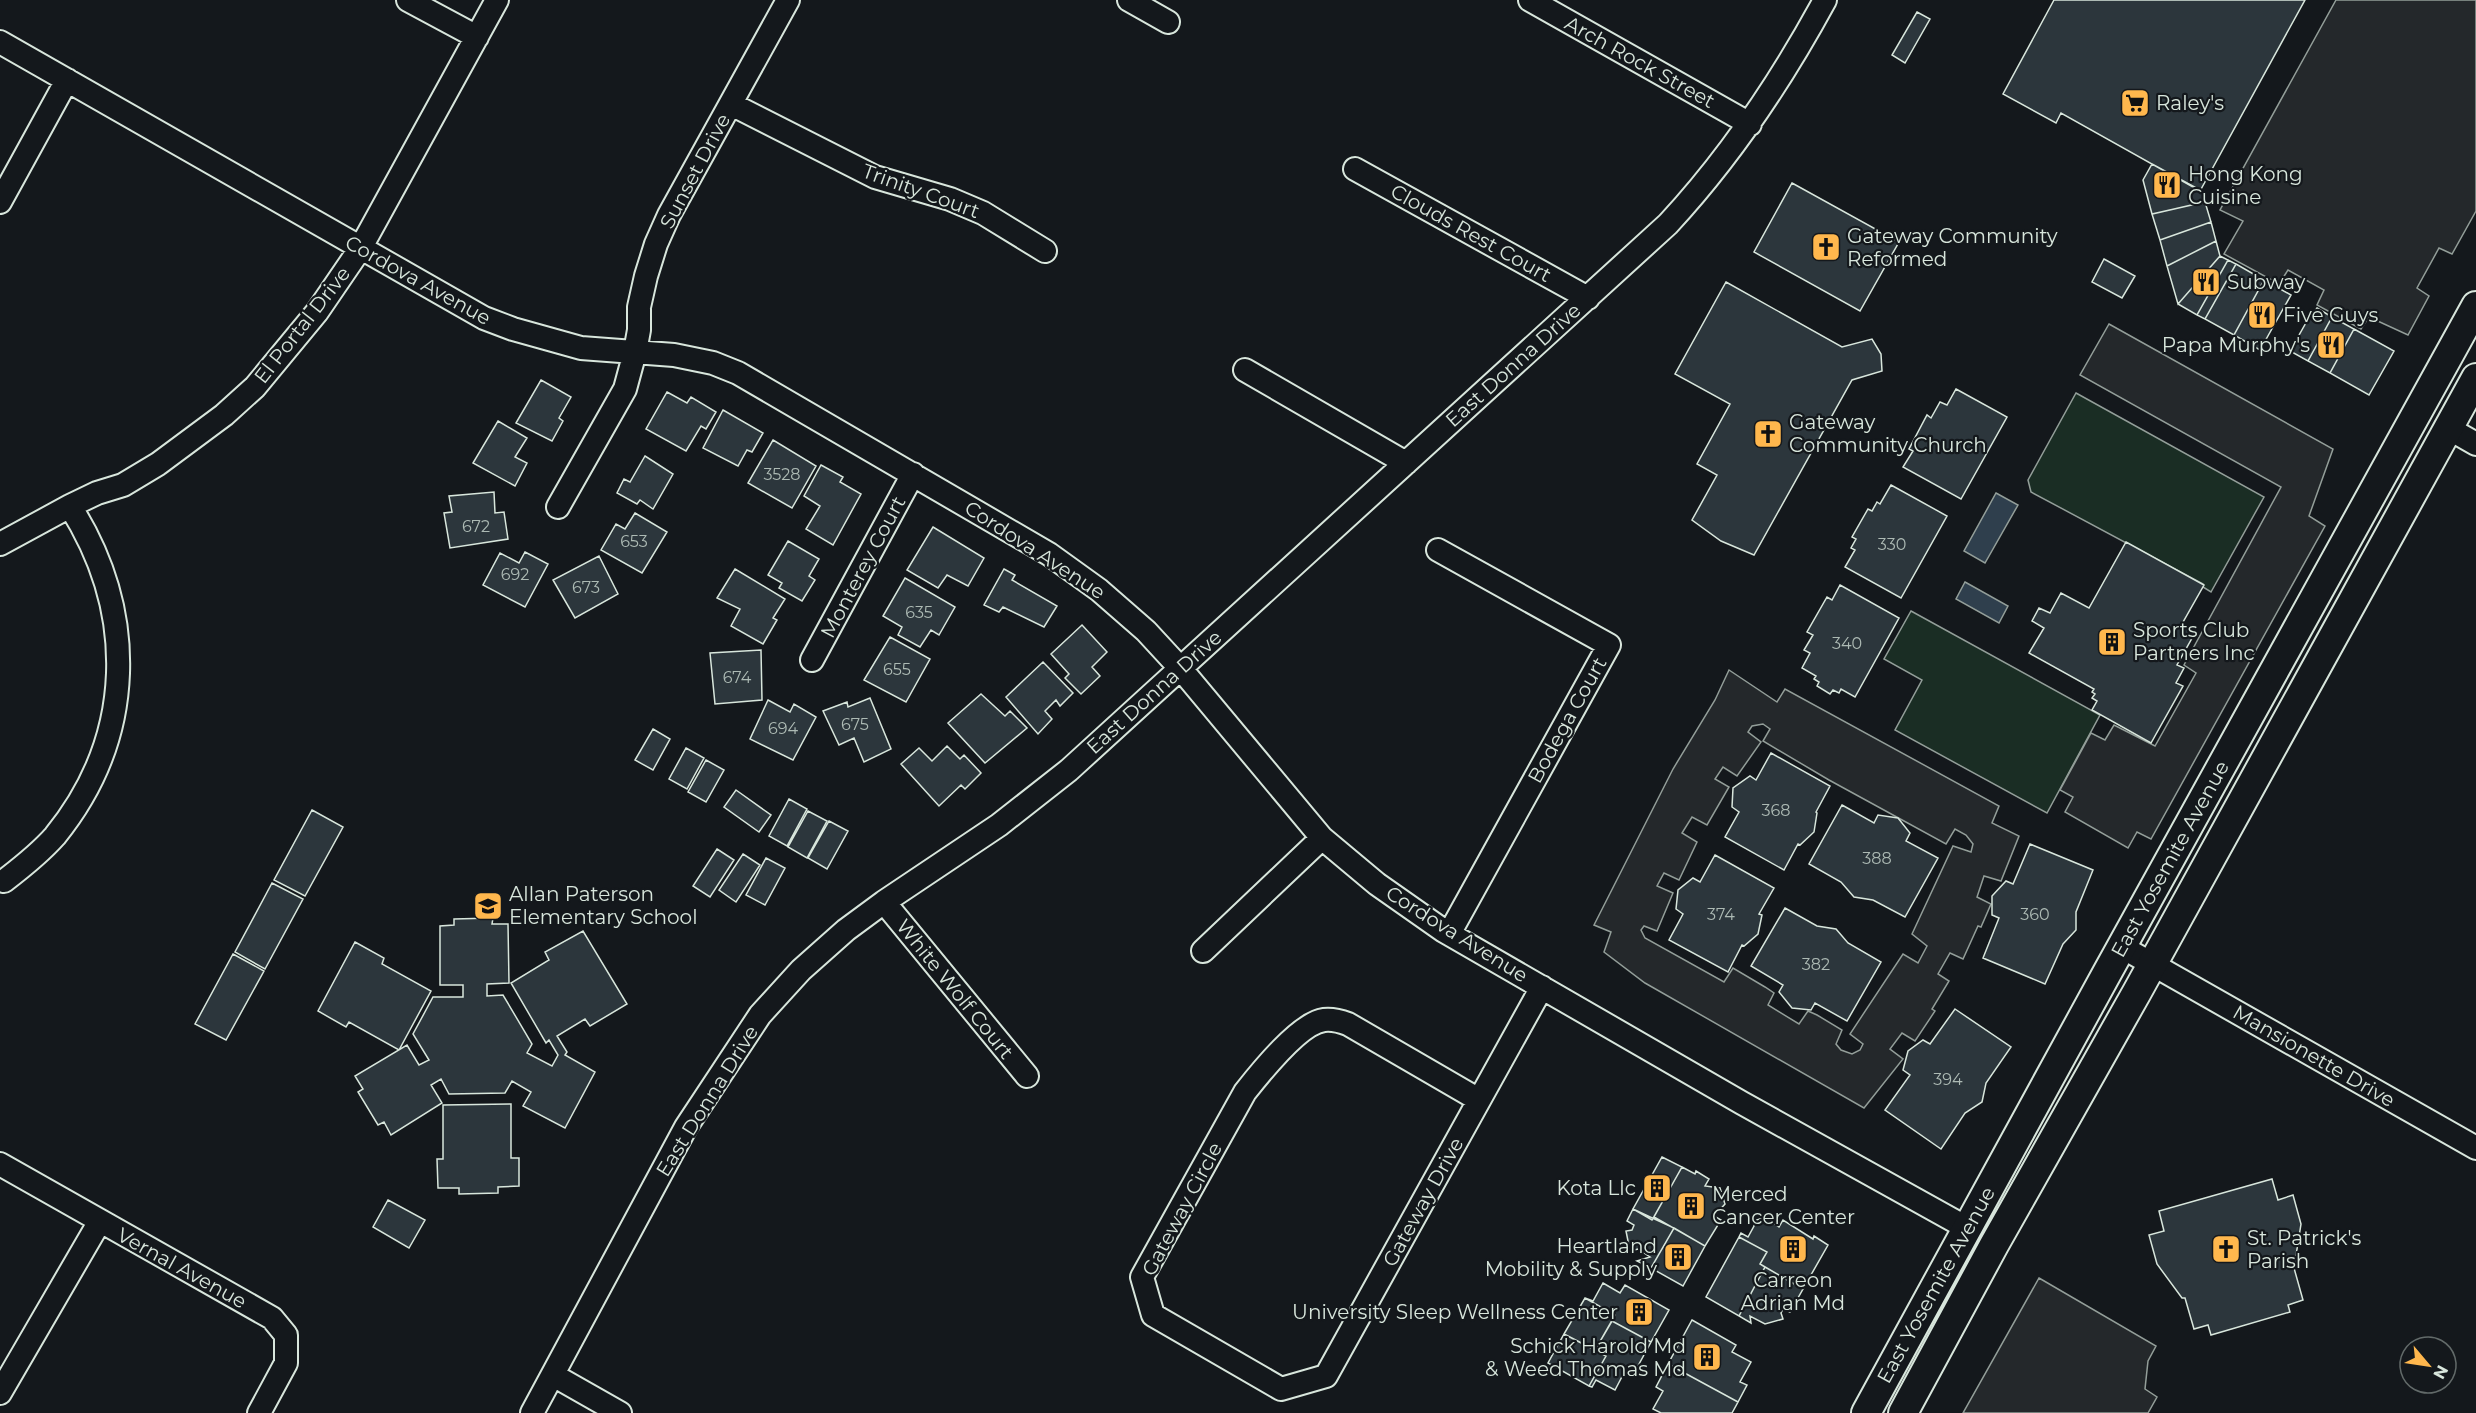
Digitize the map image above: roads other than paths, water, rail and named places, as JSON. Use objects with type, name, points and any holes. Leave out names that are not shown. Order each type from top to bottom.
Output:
[{"type":"main road","name":"East Yosemite Avenue","points":[[1866,1413],[2476,306]]},
{"type":"main road","points":[[2393,527],[2396,487],[2476,342]]},
{"type":"main road","name":"East Yosemite Avenue","points":[[1910,1402],[1994,1245],[2476,378]]},
{"type":"main road","points":[[1910,1402],[1913,1362],[1969,1252],[1967,1228]]},
{"type":"street","points":[[408,0],[477,37]]},
{"type":"street","name":"El Portal Drive","points":[[0,544],[97,493],[123,485],[158,464],[224,415],[255,387],[317,312],[360,249],[497,0]]},
{"type":"street","name":"Sunset Drive","points":[[558,507],[625,389],[635,352],[639,307],[656,244],[669,215],[788,0]]},
{"type":"street","points":[[1129,0],[1168,22]]},
{"type":"street","name":"Arch Rock Street","points":[[1530,0],[1750,124]]},
{"type":"street","name":"East Donna Drive","points":[[532,1413],[686,1126],[744,1036],[801,970],[846,930],[999,825],[1069,770],[1588,298],[1676,215],[1699,191],[1750,124],[1825,0]]},
{"type":"street","name":"Cordova Avenue","points":[[0,42],[456,304],[513,330],[581,348],[674,355],[713,363],[738,373],[1049,554],[1099,590],[1146,631],[1181,669],[1322,837],[1377,884],[1449,934],[1742,1103],[1967,1228]]},
{"type":"street","points":[[0,202],[67,80]]},
{"type":"street","name":"Trinity Court","points":[[730,104],[875,177],[950,199],[983,213],[1045,251]]},
{"type":"street","name":"Clouds Rest Court","points":[[1355,169],[1588,298]]},
{"type":"street","points":[[1245,370],[1406,463]]},
{"type":"street","points":[[2448,428],[2476,444]]},
{"type":"street","name":"Monterey Court","points":[[812,660],[913,474]]},
{"type":"street","points":[[4,881],[25,865],[54,837],[77,804],[102,755],[116,704],[118,650],[111,596],[93,546],[70,506]]},
{"type":"street","name":"Bodega Court","points":[[1438,550],[1609,645],[1449,934]]},
{"type":"street","points":[[1203,951],[1322,837]]},
{"type":"street","name":"White Wolf Court","points":[[884,902],[1027,1076]]},
{"type":"street","name":"Mansionette Drive","points":[[2122,946],[2476,1148]]},
{"type":"street","name":"Gateway Drive","points":[[1281,1389],[1326,1376],[1542,987]]},
{"type":"street","name":"Gateway Circle","points":[[1281,1389],[1153,1315],[1142,1276],[1245,1092],[1265,1065],[1312,1024],[1325,1020],[1348,1024],[1479,1100]]},
{"type":"street","name":"Vernal Avenue","points":[[0,1164],[273,1318],[286,1335],[286,1363],[259,1413]]},
{"type":"street","points":[[0,1393],[100,1221]]},
{"type":"street","points":[[553,1375],[620,1413]]},
{"type":"water","points":[[1996,493],[2018,505],[1985,563],[1964,551]]},
{"type":"water","points":[[1965,582],[2008,606],[1999,623],[1956,599]]},
{"type":"place","name":"Raley's","points":[[2135,103]]},
{"type":"place","name":"Hong Kong Cuisine","points":[[2167,185]]},
{"type":"place","name":"Gateway Community Reformed","points":[[1826,247]]},
{"type":"place","name":"Subway","points":[[2206,282]]},
{"type":"place","name":"Five Guys","points":[[2262,315]]},
{"type":"place","name":"Papa Murphy's","points":[[2331,345]]},
{"type":"place","name":"Gateway Community Church","points":[[1768,434]]},
{"type":"place","name":"Sports Club Partners Inc","points":[[2112,642]]},
{"type":"place","name":"Allan Paterson Elementary School","points":[[488,906]]},
{"type":"place","name":"Kota Llc","points":[[1657,1188]]},
{"type":"place","name":"Merced Cancer Center","points":[[1691,1206]]},
{"type":"place","name":"Carreon Adrian Md","points":[[1793,1249]]},
{"type":"place","name":"St. Patrick's Parish","points":[[2226,1249]]},
{"type":"place","name":"Heartland Mobility & Supply","points":[[1678,1257]]},
{"type":"place","name":"University Sleep Wellness Center","points":[[1639,1312]]},
{"type":"place","name":"Schick Harold Md & Weed Thomas Md","points":[[1707,1357]]}]
